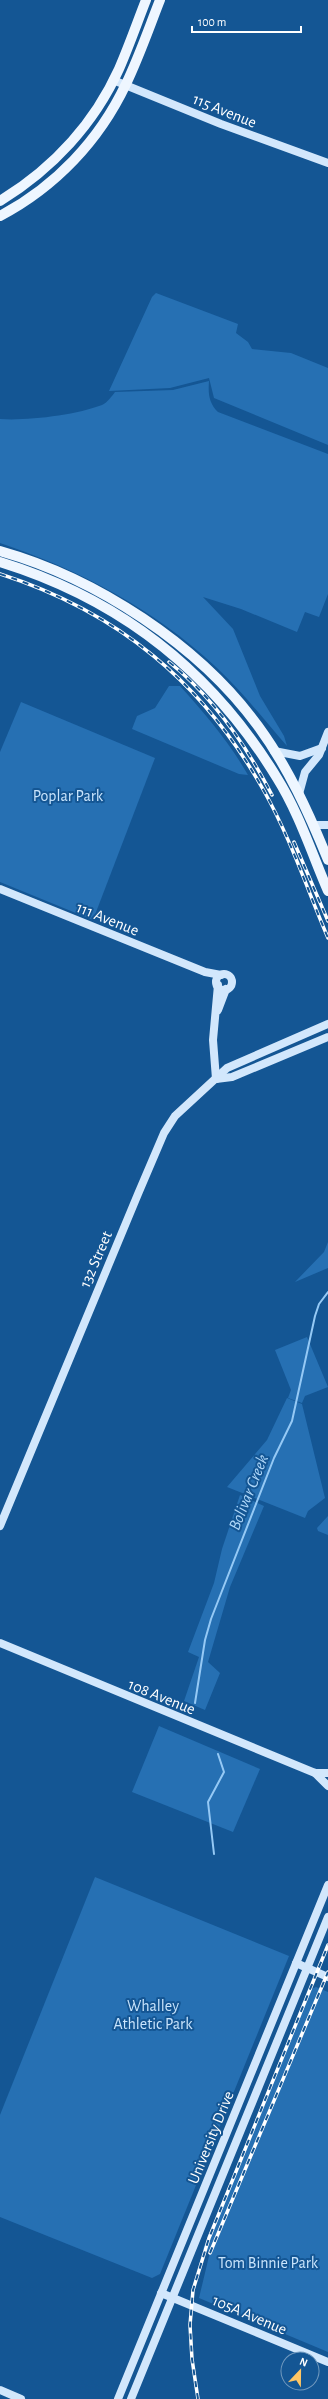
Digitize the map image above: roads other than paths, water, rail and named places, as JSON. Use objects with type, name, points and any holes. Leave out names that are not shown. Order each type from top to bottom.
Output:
[{"type":"main road","points":[[0,201],[40,174],[58,157],[88,121],[113,80],[146,0]]},
{"type":"main road","points":[[0,216],[25,203],[66,169],[94,136],[126,85],[160,0]]},
{"type":"main road","name":"115 Avenue","points":[[113,80],[220,124],[328,163]]},
{"type":"main road","points":[[0,551],[22,557],[79,580],[138,615],[166,635],[212,675],[258,726],[274,751],[299,794],[314,825],[328,860]]},
{"type":"main road","points":[[0,562],[44,577],[106,608],[134,624],[181,660],[240,724],[256,745],[278,779],[300,824],[328,891]]},
{"type":"main road","points":[[299,794],[305,772],[322,748],[328,732]]},
{"type":"main road","points":[[274,751],[300,756],[322,748]]},
{"type":"main road","points":[[300,824],[328,825]]},
{"type":"main road","name":"111 Avenue","points":[[0,889],[205,972],[219,981],[226,989]]},
{"type":"main road","points":[[216,1014],[226,989],[231,985],[231,979],[228,975],[219,981],[213,1040],[216,1079],[232,1077],[328,1038]]},
{"type":"main road","name":"132 Street","points":[[0,1526],[164,1133],[178,1112],[227,1068],[328,1024]]},
{"type":"main road","name":"108 Avenue","points":[[0,1643],[315,1773],[328,1773]]},
{"type":"main road","name":"108 Avenue","points":[[315,1773],[328,1786]]},
{"type":"main road","name":"University Drive","points":[[118,2399],[328,1885]]},
{"type":"main road","name":"University Drive","points":[[131,2399],[328,1917]]},
{"type":"main road","points":[[296,1963],[328,1977]]},
{"type":"main road","name":"105A Avenue","points":[[161,2293],[328,2362]]},
{"type":"main road","points":[[0,2390],[21,2399]]},
{"type":"waterway","name":"Bolivar Creek","points":[[195,1703],[205,1640],[211,1619],[274,1458],[292,1421],[315,1316],[319,1304],[328,1292]]},
{"type":"waterway","name":"Bolivar Creek","points":[[214,1854],[208,1802],[224,1772],[218,1754]]},
{"type":"railway","points":[[0,574],[43,590],[82,609],[119,631],[153,656],[185,684],[214,716],[240,752],[264,791],[282,826],[328,938]]},
{"type":"railway","points":[[169,662],[214,706],[240,740],[272,795]]},
{"type":"railway","points":[[294,842],[328,921]]},
{"type":"railway","points":[[198,2399],[192,2359],[190,2325],[193,2290],[209,2238],[328,1945]]},
{"type":"railway","points":[[210,2253],[328,1972]]},
{"type":"park label","name":"Poplar Park","points":[[68,795]]},
{"type":"park label","name":"Whalley Athletic Park","points":[[153,2014]]},
{"type":"park label","name":"Tom Binnie Park","points":[[268,2262]]}]
